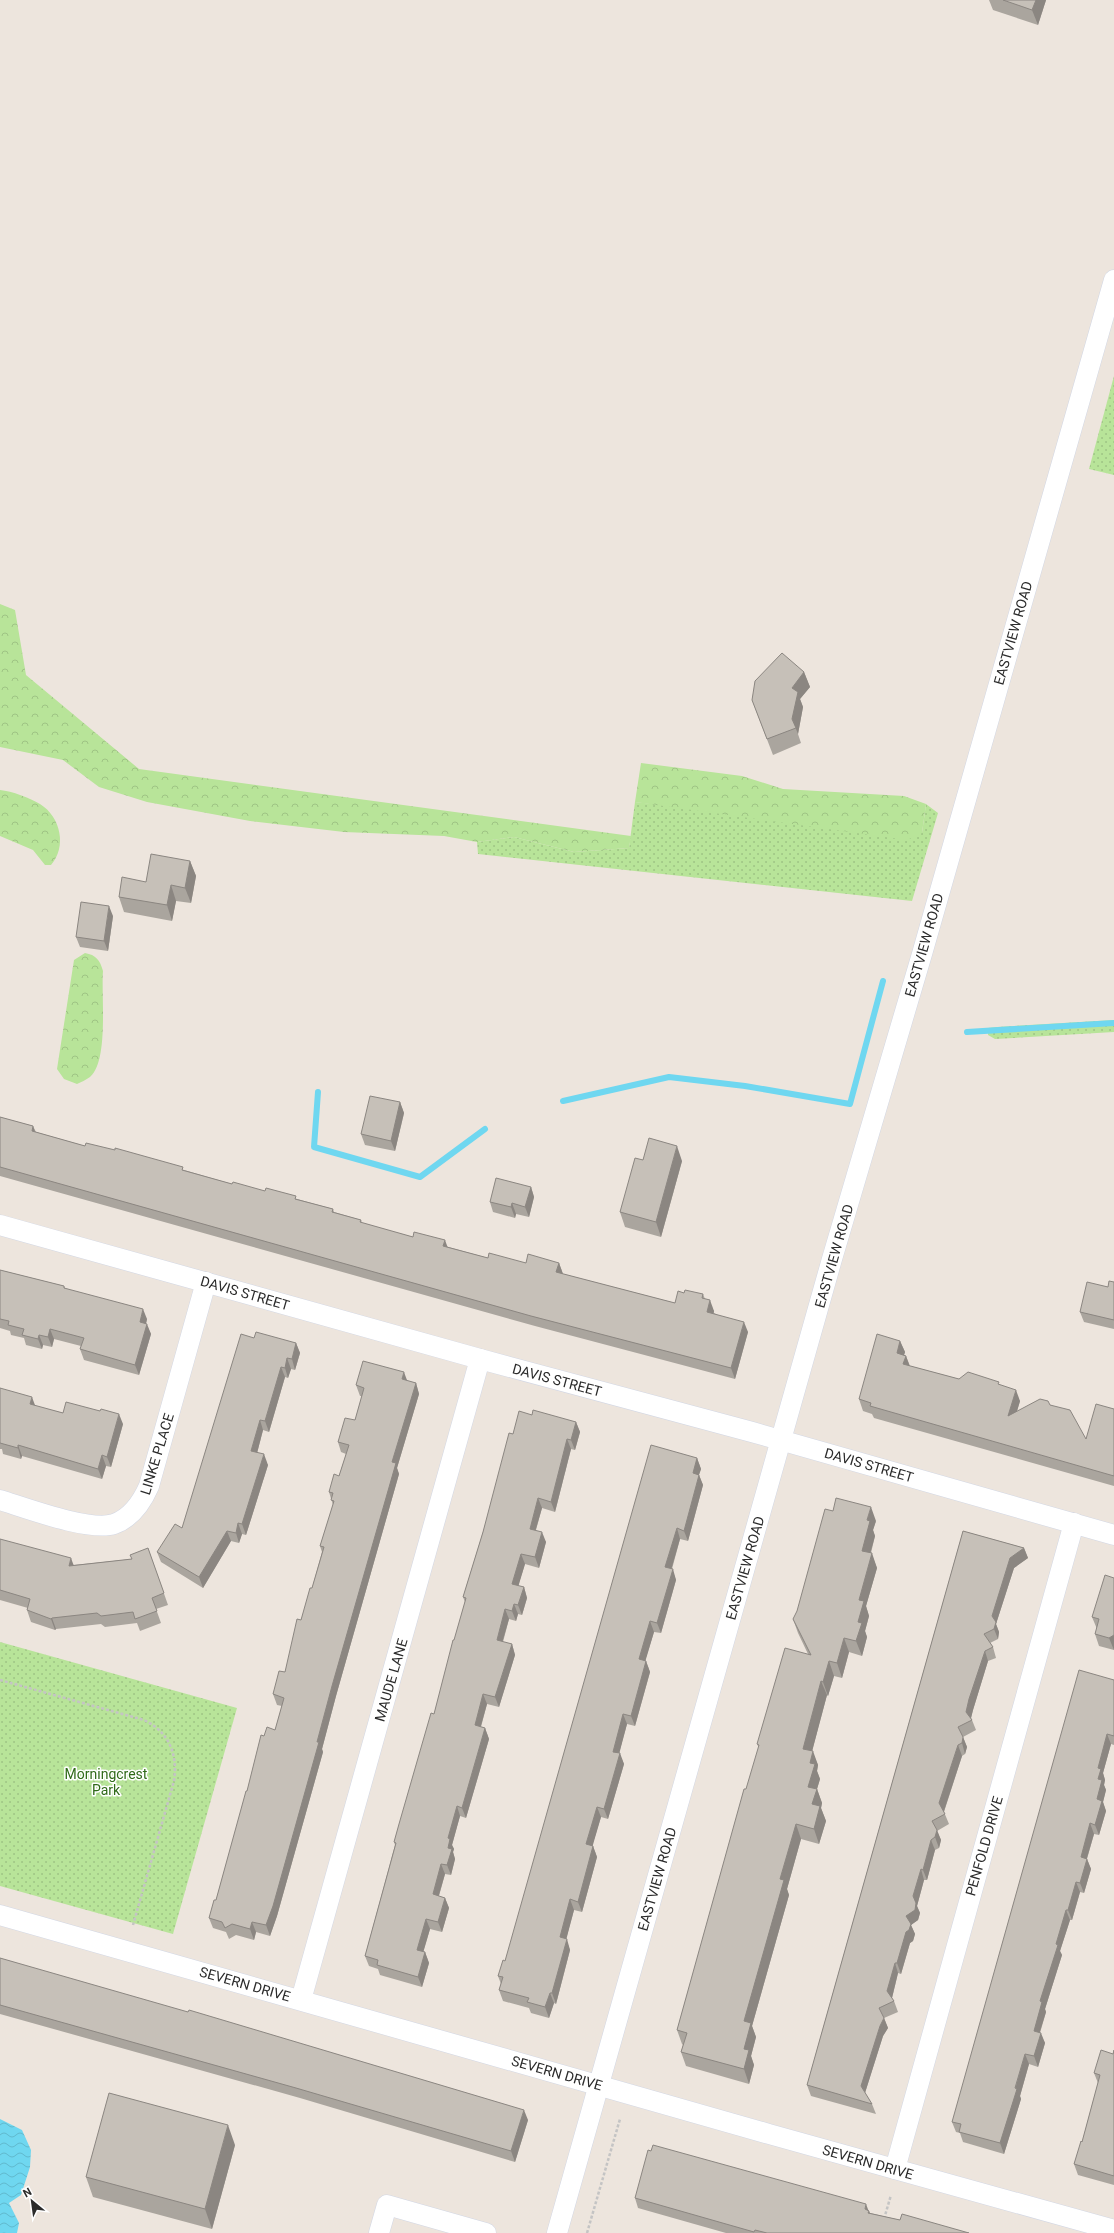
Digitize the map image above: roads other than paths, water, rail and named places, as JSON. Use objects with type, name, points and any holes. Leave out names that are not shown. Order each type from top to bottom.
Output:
[{"type":"street","name":"EASTVIEW ROAD","points":[[556,2233],[781,1440],[1114,280]]},
{"type":"street","name":"DAVIS STREET","points":[[0,1224],[480,1359],[781,1440],[1114,1535]]},
{"type":"street","name":"LINKE PLACE","points":[[0,1500],[81,1523],[101,1526],[114,1524],[135,1509],[149,1486],[206,1282]]},
{"type":"street","name":"MAUDE LANE","points":[[301,2000],[480,1359]]},
{"type":"street","name":"PENFOLD DRIVE","points":[[895,2169],[1074,1524]]},
{"type":"street","name":"SEVERN DRIVE","points":[[0,1915],[1114,2230]]},
{"type":"street","points":[[379,2233],[387,2205],[486,2233]]},
{"type":"water","points":[[0,2119],[22,2130],[31,2150],[30,2167],[21,2195],[9,2203],[19,2223],[17,2233],[0,2233]]},
{"type":"waterway","points":[[563,1101],[669,1077],[745,1086],[850,1104],[883,981]]},
{"type":"waterway","points":[[967,1032],[1114,1023]]},
{"type":"waterway","points":[[318,1092],[314,1147],[420,1177],[485,1129]]},
{"type":"park label","name":"Morningcrest Park","points":[[106,1782]]}]
